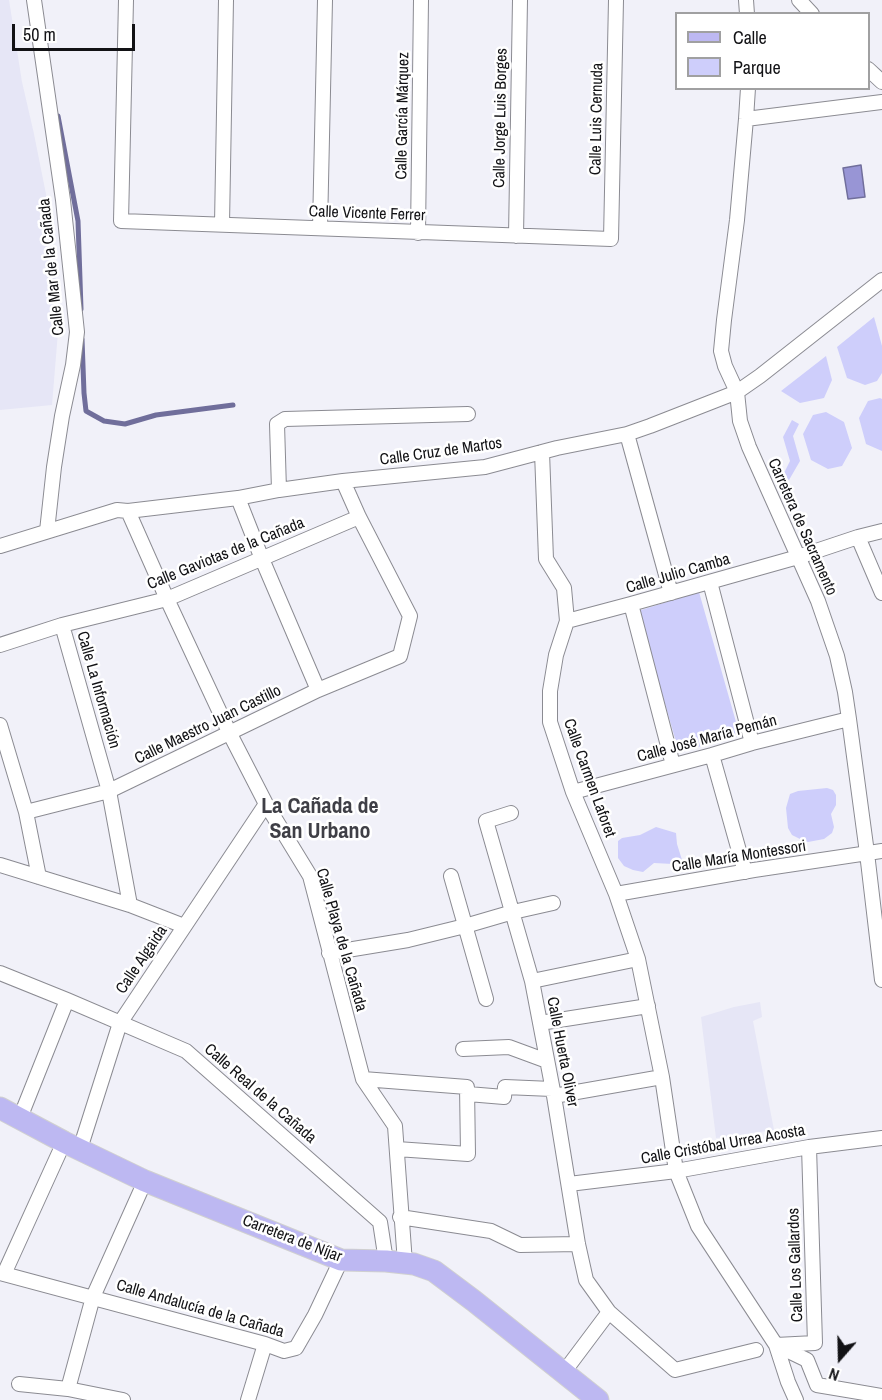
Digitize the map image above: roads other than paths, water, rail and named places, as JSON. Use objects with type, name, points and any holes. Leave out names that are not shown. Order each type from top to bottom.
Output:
[{"type":"main road","name":"Carretera de Níjar","points":[[0,1108],[145,1181],[341,1260],[414,1264],[434,1272],[459,1289],[598,1400]]},
{"type":"street","name":"Calle Mar de la Cañada","points":[[34,0],[63,200],[77,332],[73,365],[62,416],[47,531]]},
{"type":"street","name":"Calle Vicente Ferrer","points":[[126,0],[121,221],[611,239]]},
{"type":"street","points":[[222,224],[226,0]]},
{"type":"street","points":[[320,228],[325,0]]},
{"type":"street","name":"Calle García Márquez","points":[[418,233],[421,0]]},
{"type":"street","name":"Calle Jorge Luis Borges","points":[[516,236],[520,0]]},
{"type":"street","name":"Calle Luis Cernuda","points":[[611,239],[616,0]]},
{"type":"street","points":[[799,0],[811,12]]},
{"type":"street","points":[[870,71],[882,82]]},
{"type":"street","name":"Carretera de Sacramento","points":[[748,90],[737,220],[721,351],[737,392],[740,421],[749,447],[818,602],[837,656],[849,719],[882,980]]},
{"type":"street","points":[[746,119],[882,102]]},
{"type":"street","name":"Calle Cruz de Martos","points":[[0,546],[117,510],[128,511],[238,498],[343,481],[485,466],[627,434],[737,392],[882,280]]},
{"type":"street","points":[[279,490],[277,424],[285,419],[468,414]]},
{"type":"street","points":[[627,434],[671,593]]},
{"type":"street","name":"Calle Carmen Laforet","points":[[542,452],[546,559],[564,588],[567,621],[556,655],[550,691],[550,722],[573,792],[616,894],[638,959],[662,1077],[676,1171],[698,1226],[776,1345],[796,1400]]},
{"type":"street","points":[[343,481],[359,518]]},
{"type":"street","points":[[238,498],[318,690]]},
{"type":"street","name":"Calle Playa de la Cañada","points":[[128,511],[230,734],[266,804],[310,876],[363,1079],[395,1126],[400,1217],[395,1262]]},
{"type":"street","name":"Calle Gaviotas de la Cañada","points":[[0,645],[62,625],[167,599],[359,518]]},
{"type":"street","name":"Calle Maestro Juan Castillo","points":[[26,812],[110,791],[318,690],[400,656],[410,616],[359,518]]},
{"type":"street","name":"Calle Julio Camba","points":[[567,621],[798,557],[882,531]]},
{"type":"street","points":[[858,537],[882,593]]},
{"type":"street","points":[[710,582],[752,743]]},
{"type":"street","points":[[631,604],[673,765]]},
{"type":"street","name":"Calle La Información","points":[[62,625],[110,791],[130,905]]},
{"type":"street","name":"Calle José María Pemán","points":[[573,792],[849,719]]},
{"type":"street","points":[[0,725],[26,812],[39,877]]},
{"type":"street","points":[[712,755],[745,872]]},
{"type":"street","name":"Calle Algaida","points":[[2,1273],[72,1146],[120,1023],[266,804]]},
{"type":"street","name":"Calle Huerta Oliver","points":[[511,813],[486,821],[532,981],[586,1280],[609,1312],[675,1370],[756,1350]]},
{"type":"street","name":"Calle María Montessori","points":[[616,894],[882,850]]},
{"type":"street","points":[[0,865],[130,905],[184,926]]},
{"type":"street","points":[[451,876],[486,999]]},
{"type":"street","points":[[329,953],[408,940],[553,903]]},
{"type":"street","points":[[532,981],[638,959]]},
{"type":"street","name":"Calle Real de la Cañada","points":[[0,973],[186,1052],[380,1222],[395,1262]]},
{"type":"street","points":[[20,1118],[68,1000]]},
{"type":"street","points":[[540,1023],[648,1006]]},
{"type":"street","points":[[464,1049],[509,1047],[547,1061]]},
{"type":"street","points":[[468,1094],[504,1097],[505,1087],[553,1092],[662,1077]]},
{"type":"street","points":[[363,1079],[467,1087],[468,1155],[397,1149]]},
{"type":"street","name":"Calle Cristóbal Urrea Acosta","points":[[569,1184],[676,1171],[809,1147],[882,1138]]},
{"type":"street","name":"Calle Los Gallardos","points":[[776,1345],[815,1343],[809,1147]]},
{"type":"street","points":[[68,1389],[93,1297],[145,1181]]},
{"type":"street","points":[[400,1217],[490,1231],[520,1245],[578,1244]]},
{"type":"street","name":"Calle Andalucía de la Cañada","points":[[2,1273],[284,1351],[296,1348],[315,1315],[341,1260]]},
{"type":"street","points":[[564,1372],[609,1312]]},
{"type":"street","points":[[248,1400],[265,1344]]},
{"type":"street","points":[[776,1345],[807,1360],[817,1385],[882,1396]]},
{"type":"street","points":[[19,1384],[68,1389],[123,1400]]},
{"type":"waterway","points":[[58,116],[78,221],[81,309]]},
{"type":"waterway","points":[[82,339],[86,411],[104,421],[125,424],[156,415],[233,405]]},
{"type":"district","name":"La Cañada de San Urbano","points":[[320,820]]}]
